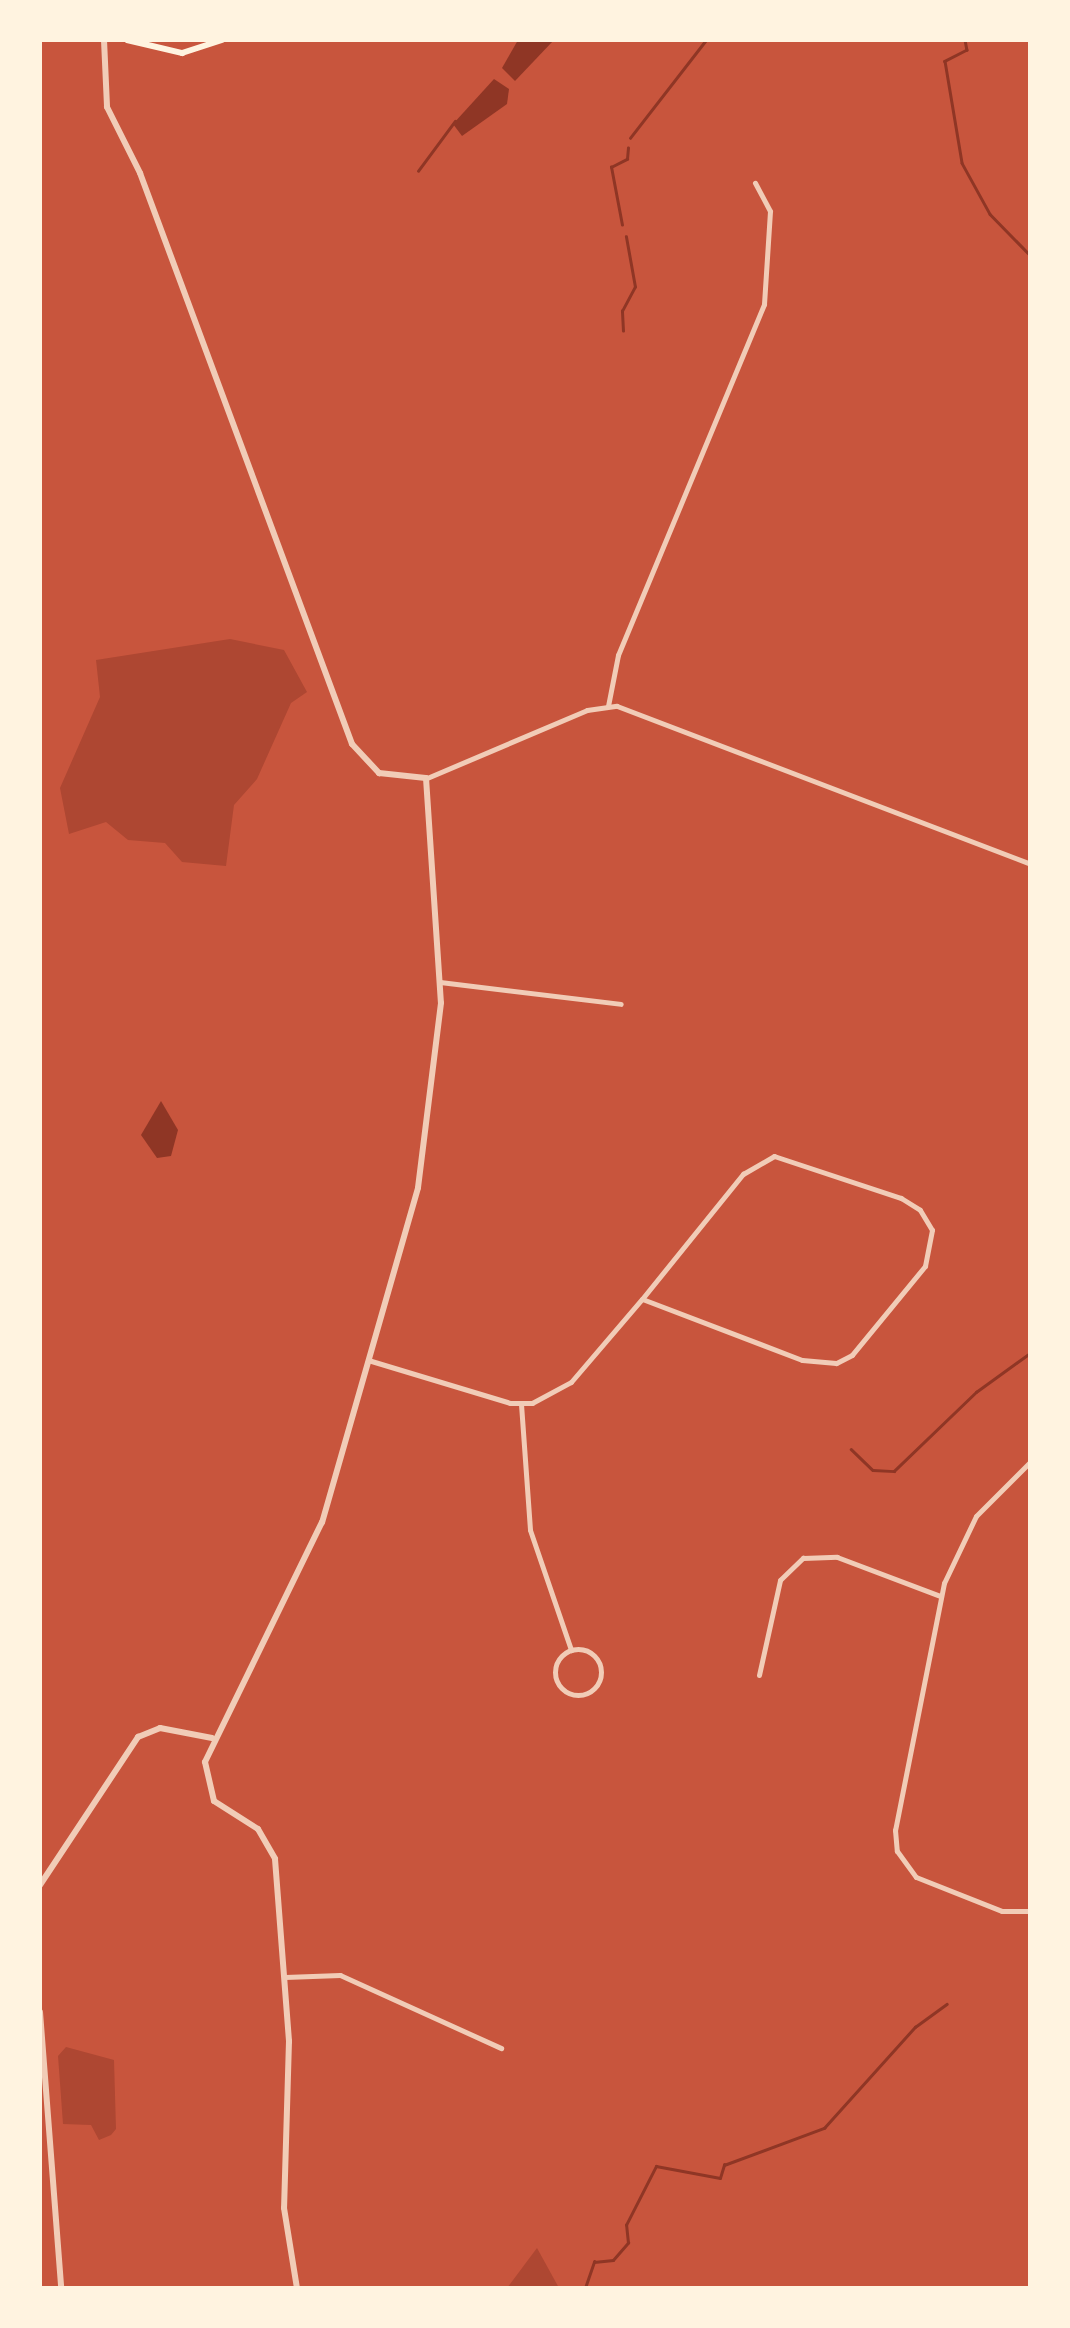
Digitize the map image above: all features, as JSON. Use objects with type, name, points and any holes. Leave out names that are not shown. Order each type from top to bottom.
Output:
[{"type":"main road","points":[[126,40],[182,54],[222,40]]},
{"type":"street","points":[[104,40],[106,107],[140,173],[352,744],[379,773],[426,778],[608,706],[1030,864]]},
{"type":"street","points":[[608,706],[618,656],[764,304],[770,211],[755,183]]},
{"type":"street","points":[[298,2288],[284,2208],[285,1976],[271,1846],[208,1790],[212,1738],[322,1522],[423,1164],[440,982],[426,778]]},
{"type":"street","points":[[440,982],[621,1004]]},
{"type":"street","points":[[1030,1122],[1030,1150]]},
{"type":"street","points":[[368,1360],[521,1404],[571,1382],[743,1174],[766,1158],[791,1158],[901,1198],[920,1210],[932,1230],[925,1266],[852,1355],[836,1363],[802,1360],[642,1299]]},
{"type":"street","points":[[521,1404],[530,1530],[571,1650]]},
{"type":"street","points":[[1030,1462],[976,1516],[940,1596],[898,1810],[897,1851],[928,1883],[1002,1911],[1030,1911]]},
{"type":"street","points":[[758,1676],[780,1580],[803,1558],[829,1555],[940,1596]]},
{"type":"street","points":[[571,1650],[586,1650],[598,1660],[599,1681],[588,1692],[570,1693],[557,1680],[558,1660],[571,1650]]},
{"type":"street","points":[[40,1884],[138,1737],[160,1728],[212,1738]]},
{"type":"street","points":[[285,1976],[340,1976],[501,2048]]},
{"type":"street","points":[[40,2012],[61,2288]]},
{"type":"shaded area","points":[[518,40],[553,41],[515,81],[502,68]]},
{"type":"shaded area","points":[[494,79],[509,89],[507,104],[462,136],[453,124]]},
{"type":"shaded area","points":[[230,639],[284,650],[307,692],[291,703],[257,779],[234,805],[226,866],[182,862],[165,843],[128,840],[106,822],[69,834],[60,788],[100,697],[96,660]]},
{"type":"shaded area","points":[[161,1101],[178,1130],[171,1156],[157,1158],[141,1135]]},
{"type":"shaded area","points":[[66,2047],[114,2060],[116,2129],[111,2135],[99,2140],[91,2125],[63,2124],[58,2056]]},
{"type":"shaded area","points":[[537,2248],[559,2288],[507,2288]]},
{"type":"waterway","points":[[630,138],[706,40]]},
{"type":"waterway","points":[[965,40],[967,50],[945,61],[962,163],[990,214],[1030,255]]},
{"type":"waterway","points":[[418,171],[455,121]]},
{"type":"waterway","points":[[622,225],[611,167],[627,159],[628,148]]},
{"type":"waterway","points":[[623,331],[622,311],[635,287],[626,237]]},
{"type":"waterway","points":[[851,1449],[873,1470],[894,1471],[976,1392],[1030,1353]]},
{"type":"waterway","points":[[585,2288],[594,2262],[613,2260],[628,2243],[626,2225],[656,2166],[720,2178],[724,2165],[824,2128],[915,2027],[947,2004]]}]
